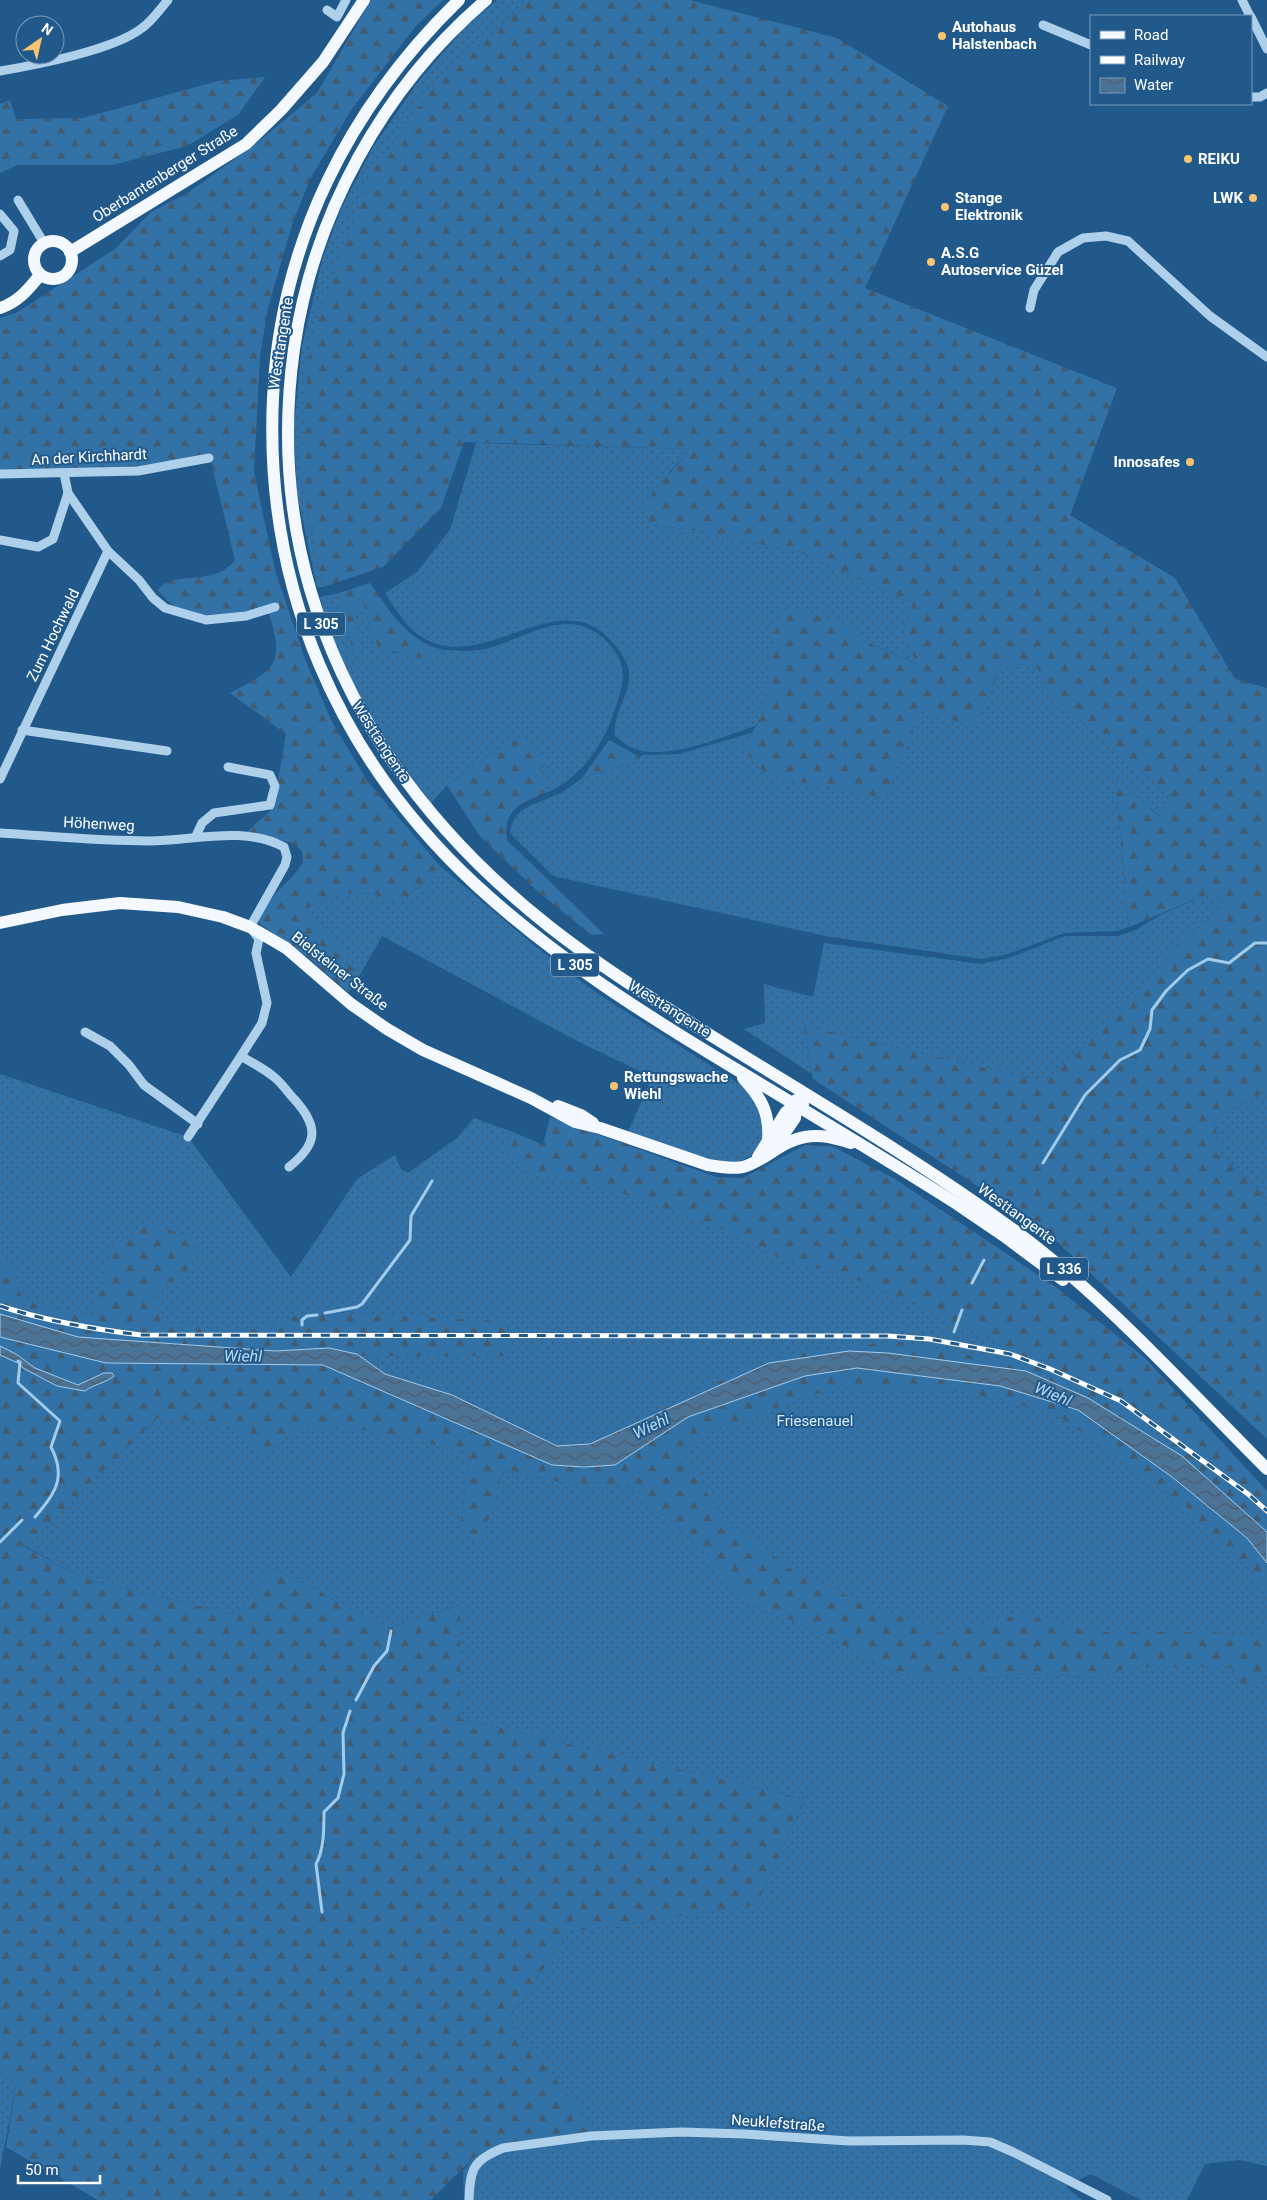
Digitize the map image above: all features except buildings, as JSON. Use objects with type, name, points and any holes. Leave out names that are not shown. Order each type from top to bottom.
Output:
[{"type":"main road","name":"Oberbantenberger Straße","points":[[70,252],[246,144],[281,110],[323,62],[364,0]]},
{"type":"main road","name":"Westtangente","points":[[459,0],[416,44],[396,68],[359,121],[343,148],[319,199],[295,266],[281,326],[272,418],[277,510],[288,571],[308,638],[343,716],[377,772],[437,845],[478,887],[554,949],[643,1012],[868,1148],[1004,1236],[1140,1341]]},
{"type":"main road","name":"Westtangente","points":[[486,0],[430,55],[409,80],[373,133],[342,190],[321,242],[309,279],[298,325],[291,371],[288,434],[292,504],[301,558],[309,588],[336,662],[352,697],[420,798],[471,855],[522,904],[578,948],[656,1002],[825,1106],[1008,1226],[1088,1291],[1140,1341]]},
{"type":"main road","points":[[57,241],[63,244],[70,252],[71,267],[63,277],[51,280],[40,275],[34,264],[34,258],[39,246],[44,243],[57,241]]},
{"type":"main road","points":[[0,308],[11,304],[27,291],[40,275]]},
{"type":"main road","name":"Bielsteiner Straße","points":[[0,923],[62,910],[120,903],[178,906],[224,917],[250,927],[286,948],[351,1004],[387,1029],[423,1050],[531,1098],[561,1106],[581,1115],[600,1128],[708,1165],[736,1168],[757,1160],[771,1146]]},
{"type":"main road","name":"L 305","points":[[733,1067],[755,1091],[765,1108],[771,1146]]},
{"type":"main road","points":[[789,1084],[796,1105]]},
{"type":"main road","name":"L 336","points":[[771,1146],[794,1121],[796,1105],[810,1103],[825,1106]]},
{"type":"main road","name":"L 336","points":[[771,1146],[813,1136],[839,1139],[868,1148]]},
{"type":"main road","name":"L 336","points":[[1140,1341],[1267,1469]]},
{"type":"street","points":[[0,71],[35,64],[118,41],[142,28],[168,0]]},
{"type":"street","points":[[327,10],[336,17],[346,0]]},
{"type":"street","points":[[1242,0],[1249,15]]},
{"type":"street","points":[[1252,21],[1267,49]]},
{"type":"street","points":[[1043,25],[1090,46]]},
{"type":"street","points":[[1252,96],[1260,97],[1267,93]]},
{"type":"street","points":[[18,200],[44,243]]},
{"type":"street","points":[[0,214],[14,231],[10,250],[0,256]]},
{"type":"street","points":[[1030,308],[1034,290],[1058,252],[1083,238],[1114,238],[1128,241],[1210,316],[1267,357]]},
{"type":"street","name":"An der Kirchhardt","points":[[0,474],[138,470],[209,458]]},
{"type":"street","points":[[64,473],[68,493],[108,551],[165,608],[206,620],[246,616],[275,607]]},
{"type":"street","points":[[0,540],[38,547],[53,539],[68,493]]},
{"type":"street","name":"Zum Hochwald","points":[[0,779],[4,760],[22,730],[108,551]]},
{"type":"street","points":[[22,730],[167,752]]},
{"type":"street","points":[[196,836],[202,823],[214,813],[270,805],[274,786],[270,775],[228,767]]},
{"type":"street","name":"Höhenweg","points":[[0,833],[150,841],[196,836],[244,836],[275,842],[284,847],[287,856],[285,865],[250,927]]},
{"type":"street","points":[[188,1137],[262,1023],[267,1003],[256,953],[259,939],[250,927]]},
{"type":"street","points":[[85,1032],[110,1046],[130,1064],[144,1086],[198,1124]]},
{"type":"street","points":[[242,1056],[274,1077],[310,1120],[312,1134],[309,1146],[288,1167]]},
{"type":"street","name":"Neuklefstraße","points":[[469,2200],[470,2176],[474,2167],[491,2152],[503,2148],[590,2136],[681,2132],[849,2141],[963,2140],[990,2142],[1060,2175],[1107,2200]]},
{"type":"green space","points":[[371,0],[443,0],[416,26],[351,110],[310,179],[292,225],[268,308],[260,356],[254,472],[275,570],[306,662],[332,722],[368,782],[440,866],[400,904],[374,894],[352,893],[338,895],[309,907],[308,914],[320,922],[335,946],[348,954],[346,964],[361,973],[349,993],[308,957],[260,924],[258,920],[273,896],[292,877],[303,862],[302,851],[293,843],[247,832],[270,811],[276,792],[286,734],[230,693],[259,677],[274,661],[276,641],[267,608],[211,620],[173,606],[158,591],[164,584],[172,581],[216,574],[235,560],[210,458],[132,470],[0,472],[0,318],[16,313],[115,249],[151,212],[189,192],[257,143],[317,93]]},
{"type":"green space","points":[[497,0],[531,0],[439,80],[300,473],[323,587],[317,587],[297,493],[294,427],[302,346],[323,257],[341,209],[373,147],[418,82],[465,27]]},
{"type":"green space","points":[[531,0],[690,0],[837,38],[948,106],[865,288],[1117,388],[1070,515],[1175,578],[1235,679],[1267,688],[1267,1090],[1214,1119],[1220,1154],[1261,1192],[1267,1205],[1267,1439],[1053,1238],[1016,1211],[813,1079],[804,1026],[1045,1082],[1123,1010],[1178,944],[1226,905],[1212,892],[1129,927],[1115,778],[1160,817],[1170,793],[1050,695],[1037,666],[1002,663],[975,727],[921,710],[884,798],[767,775],[742,748],[762,716],[777,620],[784,610],[800,609],[844,624],[864,641],[917,664],[903,631],[913,604],[798,551],[703,531],[652,525],[646,514],[650,498],[690,449],[464,442],[441,508],[383,567],[323,587],[300,473],[310,343],[371,173],[439,80]]},
{"type":"green space","points":[[265,77],[238,115],[187,146],[112,165],[18,165],[0,173],[0,104],[10,100],[16,119],[83,118],[218,81]]},
{"type":"green space","points":[[476,443],[691,449],[671,470],[650,498],[646,514],[652,525],[703,531],[798,551],[913,604],[903,631],[918,664],[864,641],[844,624],[755,726],[684,749],[655,752],[642,751],[631,747],[615,736],[616,719],[628,684],[628,667],[618,648],[603,633],[583,623],[562,621],[539,625],[470,646],[447,646],[425,639],[413,630],[402,619],[385,593],[417,572],[450,530]]},
{"type":"green space","points":[[370,583],[392,614],[410,633],[431,646],[444,650],[432,661],[378,646],[370,629],[364,601],[357,613],[356,619],[357,630],[363,649],[355,660],[339,593]]},
{"type":"green space","points":[[339,593],[355,660],[363,649],[357,630],[356,619],[364,600],[370,629],[393,653],[408,653],[432,660],[444,650],[466,651],[489,648],[551,626],[566,624],[581,626],[595,632],[616,653],[620,662],[623,679],[613,715],[596,750],[570,779],[548,792],[537,772],[545,763],[501,747],[447,785],[431,803],[380,731],[338,653],[320,597]]},
{"type":"green space","points":[[1002,663],[1037,666],[1050,695],[1170,793],[1161,817],[1115,779],[1129,927],[1117,931],[1064,933],[1008,954],[982,959],[825,936],[553,876],[510,833],[512,823],[517,815],[527,807],[563,792],[582,778],[637,761],[642,755],[679,754],[751,733],[742,748],[921,710],[975,726]]},
{"type":"green space","points":[[523,738],[545,758],[545,763],[538,772],[548,792],[530,799],[516,808],[508,821],[506,829],[507,840],[604,934],[591,935],[535,889],[479,835],[447,785],[501,747]]},
{"type":"green space","points":[[609,740],[638,756],[642,755],[637,761],[582,778]]},
{"type":"green space","points":[[440,866],[530,942],[598,994],[750,1091],[759,1108],[763,1126],[761,1143],[755,1152],[736,1162],[719,1161],[693,1156],[628,1132],[652,1077],[581,1043],[382,936],[361,973],[346,963],[348,954],[335,947],[320,922],[308,914],[309,907],[338,895],[352,893],[374,894],[400,904]]},
{"type":"green space","points":[[1212,892],[1226,905],[1178,944],[1123,1010],[1045,1082],[804,1026],[812,1074],[744,1029],[765,1023],[764,984],[813,997],[824,943],[981,964],[1009,958],[1065,936],[1118,936],[1136,930],[1160,915]]},
{"type":"green space","name":"Friesenauel","points":[[0,1074],[188,1137],[291,1277],[357,1179],[395,1155],[401,1169],[408,1173],[457,1138],[474,1118],[513,1132],[503,1153],[723,1219],[992,1338],[1001,1360],[1267,1523],[1267,1667],[1225,1659],[937,1677],[966,1679],[1027,1673],[1101,1678],[1128,1667],[1231,1667],[1243,1686],[1267,1675],[1267,2166],[1240,2160],[1205,2164],[1187,2200],[1141,2200],[1090,2174],[1066,2187],[1082,2200],[464,2200],[463,2171],[475,2156],[501,2144],[598,2133],[507,2019],[569,1932],[756,1905],[805,1799],[460,1719],[459,1605],[388,1628],[273,1568],[236,1615],[84,1579],[25,1546],[155,1420],[0,1475]],"holes":[[[232,1426],[339,1428],[298,1428],[264,1454]],[[431,1428],[626,1471],[702,1548],[710,1559],[690,1538],[629,1484],[566,1483],[503,1469],[480,1544],[461,1524],[469,1452],[375,1431]],[[719,1569],[909,1676],[903,1676],[815,1630]]]},
{"type":"green space","points":[[1267,1090],[1267,1205],[1261,1192],[1220,1154],[1214,1119]]},
{"type":"green space","points":[[550,1117],[716,1177],[743,1178],[805,1145],[832,1146],[895,1179],[1053,1285],[1145,1358],[1267,1491],[1267,1591],[1253,1572],[1179,1501],[1054,1413],[965,1392],[837,1387],[703,1434],[683,1451],[723,1520],[804,1578],[946,1635],[1022,1614],[1091,1632],[1212,1632],[1248,1637],[1267,1627],[1267,1675],[1243,1687],[1231,1667],[1128,1667],[1101,1678],[1027,1673],[966,1679],[903,1676],[815,1630],[750,1603],[690,1538],[629,1484],[566,1483],[503,1469],[481,1544],[473,1540],[461,1524],[469,1452],[367,1430],[299,1428],[264,1454],[229,1424],[157,1418],[25,1547],[84,1579],[236,1615],[273,1568],[388,1628],[460,1605],[460,1719],[805,1799],[756,1905],[569,1932],[507,2019],[598,2133],[501,2144],[475,2156],[431,2200],[98,2200],[6,2147],[16,2087],[12,2080],[0,2074],[0,1261],[10,1264],[23,1301],[92,1317],[112,1251],[145,1223],[197,1238],[186,1276],[152,1289],[161,1322],[238,1334],[308,1312],[503,1321],[510,1356],[360,1356],[385,1374],[452,1395],[557,1446],[590,1444],[753,1365],[794,1355],[893,1341],[1001,1361],[992,1338],[860,1281],[775,1255],[735,1234],[616,1191],[529,1173],[503,1153],[513,1132],[543,1145]]},
{"type":"green space","points":[[0,2074],[12,2080],[16,2087],[0,2169]]},
{"type":"water","name":"Wiehl","points":[[0,1314],[78,1337],[275,1351],[329,1348],[357,1354],[385,1374],[452,1395],[557,1446],[590,1444],[769,1363],[849,1351],[888,1353],[1026,1371],[1088,1398],[1182,1456],[1267,1532],[1267,1563],[1247,1538],[1172,1477],[1078,1410],[1000,1386],[857,1368],[805,1376],[688,1417],[615,1465],[584,1467],[552,1465],[323,1365],[106,1363],[0,1337]]},
{"type":"water","points":[[0,1346],[16,1354],[35,1368],[78,1385],[104,1373],[112,1373],[114,1376],[85,1391],[57,1386],[23,1368],[20,1364],[0,1355]]},
{"type":"waterway","points":[[1043,1163],[1085,1095],[1120,1060],[1140,1050],[1150,1029],[1152,1010],[1166,991],[1188,970],[1208,959],[1229,963],[1255,943],[1267,943]]},
{"type":"waterway","points":[[325,1313],[357,1307],[362,1304],[410,1240],[411,1216],[432,1181]]},
{"type":"waterway","points":[[972,1283],[984,1260]]},
{"type":"waterway","points":[[954,1332],[962,1310]]},
{"type":"waterway","points":[[302,1325],[302,1320],[307,1316],[317,1315]]},
{"type":"waterway","points":[[18,1361],[20,1362],[18,1383],[60,1421],[51,1447],[58,1468],[56,1485],[48,1500],[35,1517]]},
{"type":"waterway","points":[[0,1542],[22,1520]]},
{"type":"waterway","points":[[356,1700],[374,1666],[387,1651],[391,1631]]},
{"type":"waterway","points":[[322,1912],[316,1864],[322,1846],[324,1812],[338,1798],[344,1774],[343,1733],[350,1711]]},
{"type":"railway","points":[[0,1306],[69,1324],[141,1335],[888,1336],[929,1339],[1010,1354],[1050,1369],[1121,1401],[1248,1494],[1267,1511]]},
{"type":"place","name":"Autohaus Halstenbach","points":[[942,36]]},
{"type":"place","name":"REIKU","points":[[1188,159]]},
{"type":"place","name":"LWK","points":[[1253,198]]},
{"type":"place","name":"Stange Elektronik","points":[[945,207]]},
{"type":"place","name":"A.S.G Autoservice Güzel","points":[[931,262]]},
{"type":"place","name":"Innosafes","points":[[1190,462]]},
{"type":"place","name":"Rettungswache Wiehl","points":[[614,1086]]}]
